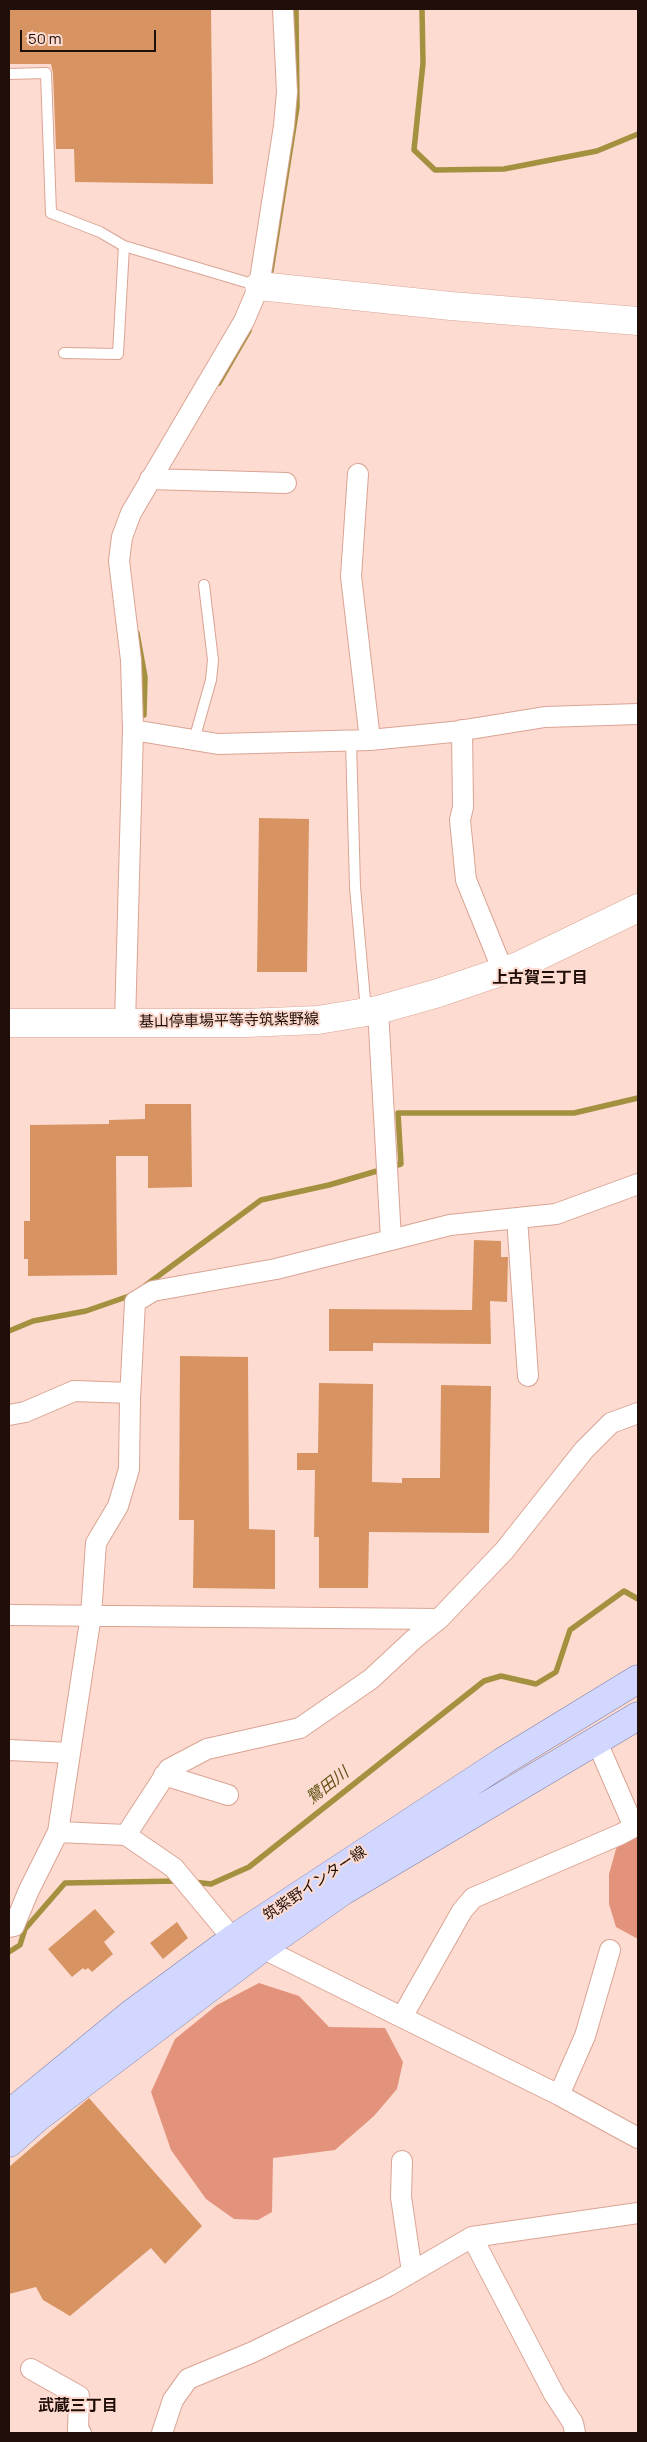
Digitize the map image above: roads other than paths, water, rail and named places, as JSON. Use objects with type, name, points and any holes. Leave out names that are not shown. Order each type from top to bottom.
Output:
[{"type":"main road","points":[[259,286],[451,306],[638,321]]},
{"type":"main road","name":"基山停車場平等寺筑紫野線","points":[[9,1023],[246,1023],[309,1020],[372,1011],[503,971],[638,908]]},
{"type":"main road","name":"筑紫野インター線","points":[[9,2114],[131,2014],[233,1939],[502,1762],[638,1679]]},
{"type":"main road","name":"筑紫野インター線","points":[[9,2143],[37,2118],[262,1948],[343,1891],[638,1716]]},
{"type":"street","points":[[125,1023],[132,730],[131,660],[118,562],[122,537],[131,513],[244,321],[259,286],[285,118],[287,92],[283,9]]},
{"type":"street","points":[[358,474],[351,576],[360,740]]},
{"type":"street","points":[[150,479],[286,483]]},
{"type":"street","points":[[132,730],[218,744],[360,740],[462,730],[545,717],[638,714]]},
{"type":"street","points":[[462,730],[463,807],[460,820],[466,880],[503,971]]},
{"type":"street","points":[[372,1011],[391,1239]]},
{"type":"street","points":[[9,1928],[14,1926],[29,1890],[58,1832],[91,1616],[96,1543],[118,1506],[130,1469],[130,1393],[135,1302],[153,1292],[276,1269],[450,1225],[556,1214],[638,1184]]},
{"type":"street","points":[[517,1218],[528,1376]]},
{"type":"street","points":[[9,1415],[25,1412],[74,1391],[130,1393]]},
{"type":"street","points":[[126,1835],[169,1769],[207,1749],[300,1728],[371,1679],[414,1639],[439,1619],[504,1551],[584,1450],[611,1423],[638,1413]]},
{"type":"street","points":[[9,1615],[439,1619]]},
{"type":"street","points":[[402,2017],[462,1910],[473,1898],[636,1826],[596,1740]]},
{"type":"street","points":[[9,1750],[70,1753]]},
{"type":"street","points":[[164,1776],[228,1794]]},
{"type":"street","points":[[58,1832],[126,1835],[174,1868],[233,1939]]},
{"type":"street","points":[[262,1948],[559,2095],[638,2138]]},
{"type":"street","points":[[559,2095],[585,2036],[610,1950]]},
{"type":"street","points":[[402,2161],[400,2197],[412,2272]]},
{"type":"street","points":[[162,2433],[173,2400],[188,2379],[253,2352],[412,2272],[472,2237],[638,2213]]},
{"type":"street","points":[[472,2237],[554,2394],[573,2423],[574,2433]]},
{"type":"street","points":[[31,2369],[79,2396],[78,2431],[81,2433]]},
{"type":"lane","points":[[9,74],[46,73],[51,213],[100,232],[124,246],[259,286]]},
{"type":"lane","points":[[64,353],[118,354],[124,246]]},
{"type":"lane","points":[[194,740],[211,680],[213,660],[204,585]]},
{"type":"lane","points":[[360,740],[355,887],[372,1011]]},
{"type":"waterway","points":[[271,271],[297,107],[296,9]]},
{"type":"waterway","points":[[422,9],[423,63],[414,150],[435,170],[504,169],[597,151],[638,134]]},
{"type":"waterway","points":[[219,383],[249,331]]},
{"type":"waterway","points":[[137,633],[145,677],[144,715]]},
{"type":"waterway","points":[[146,1285],[261,1200],[329,1185],[401,1164],[398,1113],[574,1113],[638,1098]]},
{"type":"waterway","points":[[9,1331],[33,1321],[86,1311],[132,1295]]},
{"type":"waterway","name":"鷺田川","points":[[193,1882],[211,1884],[249,1867],[484,1681],[501,1676],[536,1684],[556,1672],[570,1630],[624,1591],[638,1599]]},
{"type":"waterway","name":"鷺田川","points":[[9,1952],[20,1945],[25,1929],[65,1883],[179,1881]]},
{"type":"district","name":"上古賀三丁目","points":[[540,979]]},
{"type":"district","name":"武蔵三丁目","points":[[78,2407]]}]
